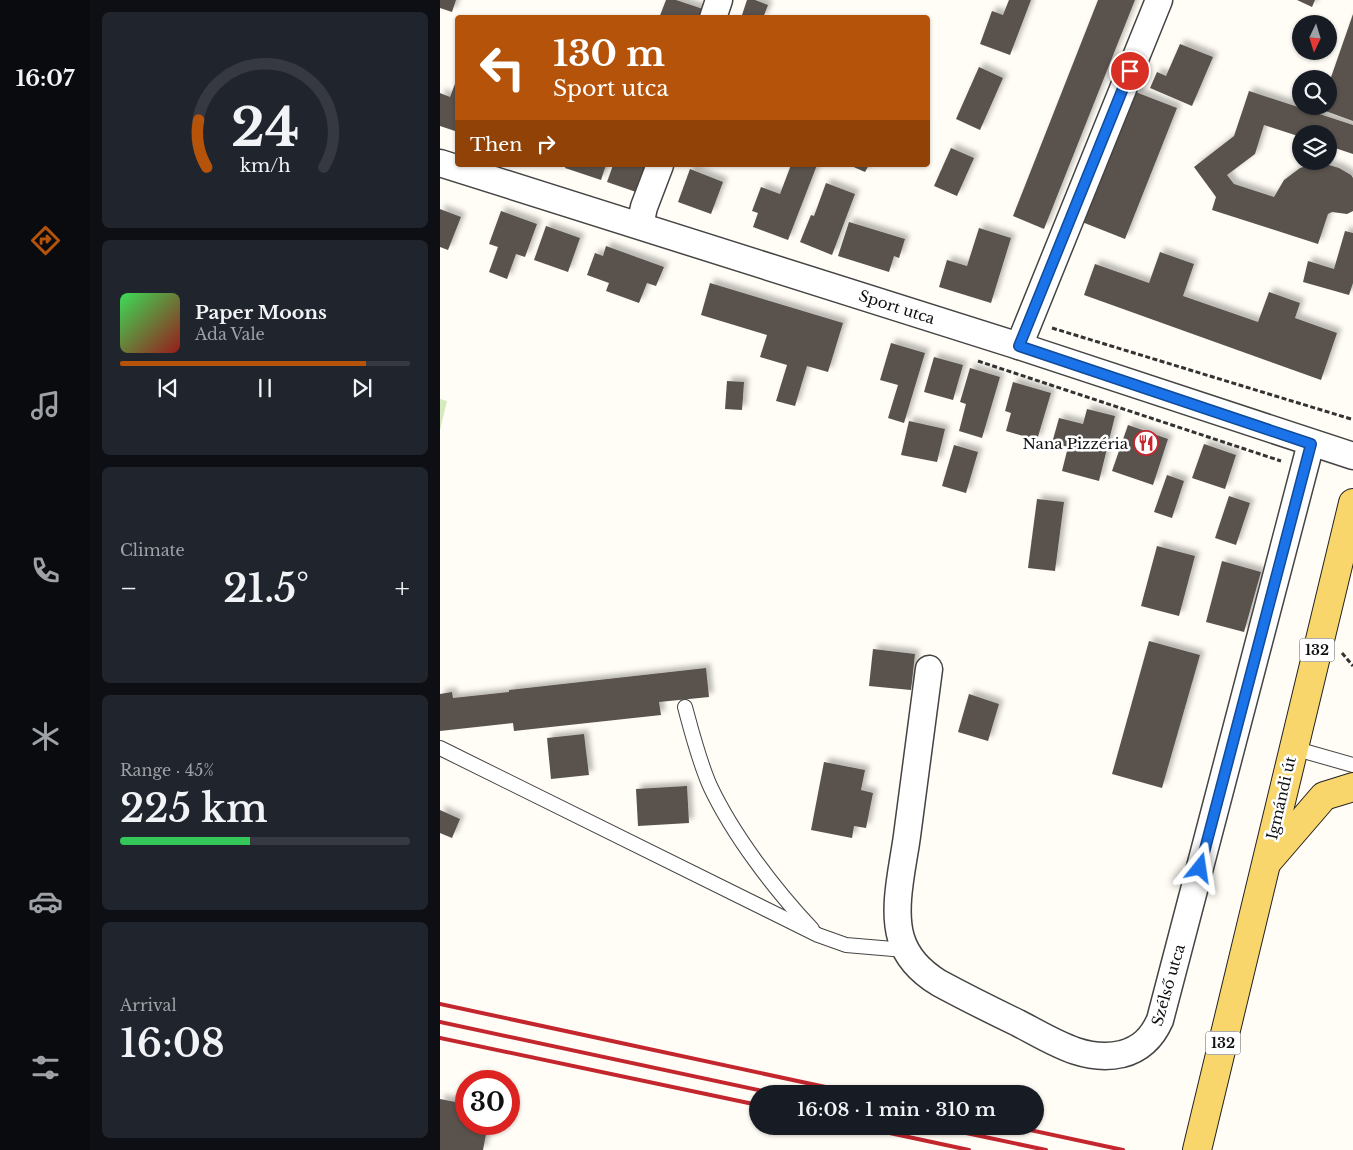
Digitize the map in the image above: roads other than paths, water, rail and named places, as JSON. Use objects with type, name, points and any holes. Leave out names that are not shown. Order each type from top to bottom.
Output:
[{"type":"main road","name":"Igmándi út","points":[[1197,1150],[1353,503]]},
{"type":"main road","points":[[1266,864],[1324,796],[1353,787]]},
{"type":"street","points":[[714,15],[719,0]]},
{"type":"street","points":[[1019,346],[1159,0]]},
{"type":"street","name":"Sport utca","points":[[440,162],[455,167]]},
{"type":"street","name":"Sport utca","points":[[456,167],[1019,346],[1311,444],[1353,456]]},
{"type":"street","points":[[640,225],[644,207],[659,167]]},
{"type":"street","name":"Szélső utca","points":[[930,670],[899,895],[900,935],[906,950],[920,970],[939,984],[1075,1052],[1102,1057],[1128,1052],[1140,1047],[1156,1030],[1160,1020],[1311,444]]},
{"type":"lane","points":[[685,706],[701,763],[710,786],[724,811],[772,883],[818,935]]},
{"type":"lane","points":[[1293,748],[1353,764]]},
{"type":"lane","points":[[441,749],[818,935],[846,946],[906,950]]},
{"type":"railway","points":[[440,1004],[816,1085]]},
{"type":"railway","points":[[440,1022],[749,1088]]},
{"type":"railway","points":[[440,1038],[749,1103]]},
{"type":"railway","points":[[1044,1133],[1123,1150]]},
{"type":"railway","points":[[899,1135],[969,1150]]},
{"type":"railway","points":[[975,1135],[1046,1150]]},
{"type":"place","name":"Nana Pizzéria","points":[[1146,443]]}]
